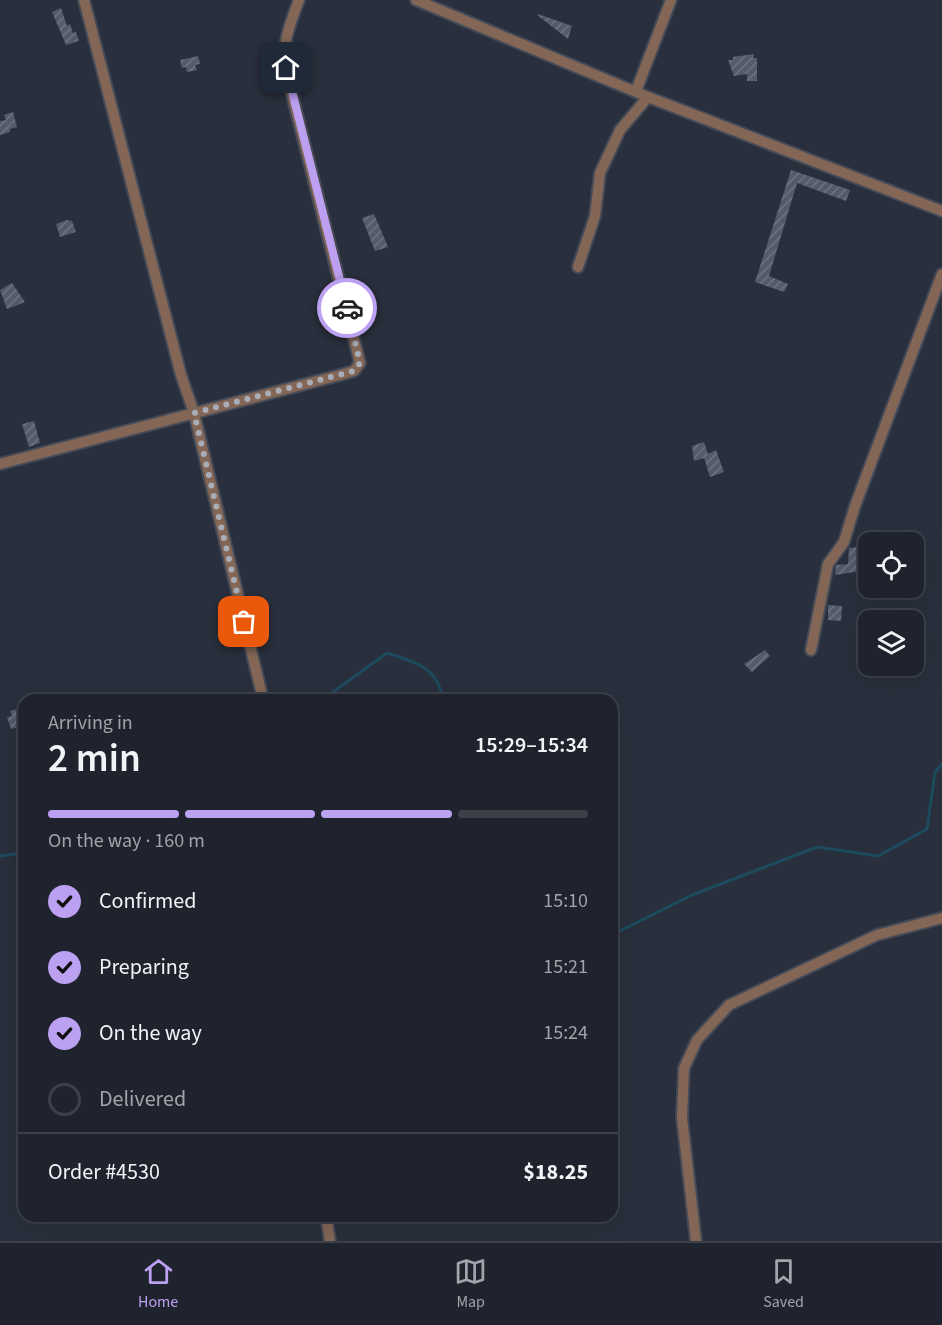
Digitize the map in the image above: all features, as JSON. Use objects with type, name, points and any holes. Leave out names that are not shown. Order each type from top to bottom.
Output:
[{"type":"street","points":[[84,0],[181,375],[194,413],[261,691]]},
{"type":"street","points":[[0,464],[354,371],[360,363],[288,83],[283,52],[285,37],[299,0]]},
{"type":"street","points":[[416,0],[648,97],[942,212]]},
{"type":"street","points":[[636,91],[671,0]]},
{"type":"street","points":[[578,267],[595,216],[600,173],[620,130],[648,97]]},
{"type":"street","points":[[811,650],[828,564],[844,542],[855,506],[942,274]]},
{"type":"street","points":[[696,1241],[682,1118],[684,1068],[697,1040],[729,1005],[877,935],[942,918]]},
{"type":"street","points":[[327,1222],[330,1241]]},
{"type":"building","points":[[61,8],[67,26],[70,24],[79,41],[66,45],[52,12]]},
{"type":"building","points":[[537,15],[572,26],[568,39]]},
{"type":"building","points":[[754,54],[753,58],[757,58],[757,81],[747,81],[747,74],[734,76],[728,60]]},
{"type":"building","points":[[198,56],[200,64],[195,65],[197,70],[187,72],[186,67],[182,68],[180,60]]},
{"type":"building","points":[[13,112],[17,127],[0,135],[0,121],[6,120],[4,115]]},
{"type":"building","points":[[791,170],[850,190],[846,201],[797,183],[769,276],[788,284],[784,292],[755,282]]},
{"type":"building","points":[[374,214],[388,247],[375,251],[362,218]]},
{"type":"building","points":[[67,220],[72,221],[76,232],[60,237],[56,224]]},
{"type":"building","points":[[12,283],[25,302],[7,309],[0,290]]},
{"type":"building","points":[[34,421],[40,443],[29,447],[22,424]]},
{"type":"building","points":[[704,442],[708,454],[716,450],[724,472],[710,477],[704,458],[694,461],[692,446]]},
{"type":"building","points":[[857,547],[858,571],[835,575],[836,565],[848,564],[849,548]]},
{"type":"building","points":[[828,605],[842,606],[841,621],[828,620]]},
{"type":"building","points":[[765,650],[770,656],[752,672],[744,664]]},
{"type":"building","points":[[18,709],[18,727],[11,729],[7,717],[12,716],[10,711]]},
{"type":"waterway","points":[[330,694],[387,653],[424,667],[436,680],[441,694]]},
{"type":"waterway","points":[[618,932],[692,895],[817,847],[878,856],[927,829],[935,772],[942,764]]},
{"type":"waterway","points":[[0,856],[18,854]]},
{"type":"way so far","points":[[244,622],[194,413],[354,371],[360,363],[359,353],[347,308]]},
{"type":"route","points":[[286,68],[347,308]]}]
